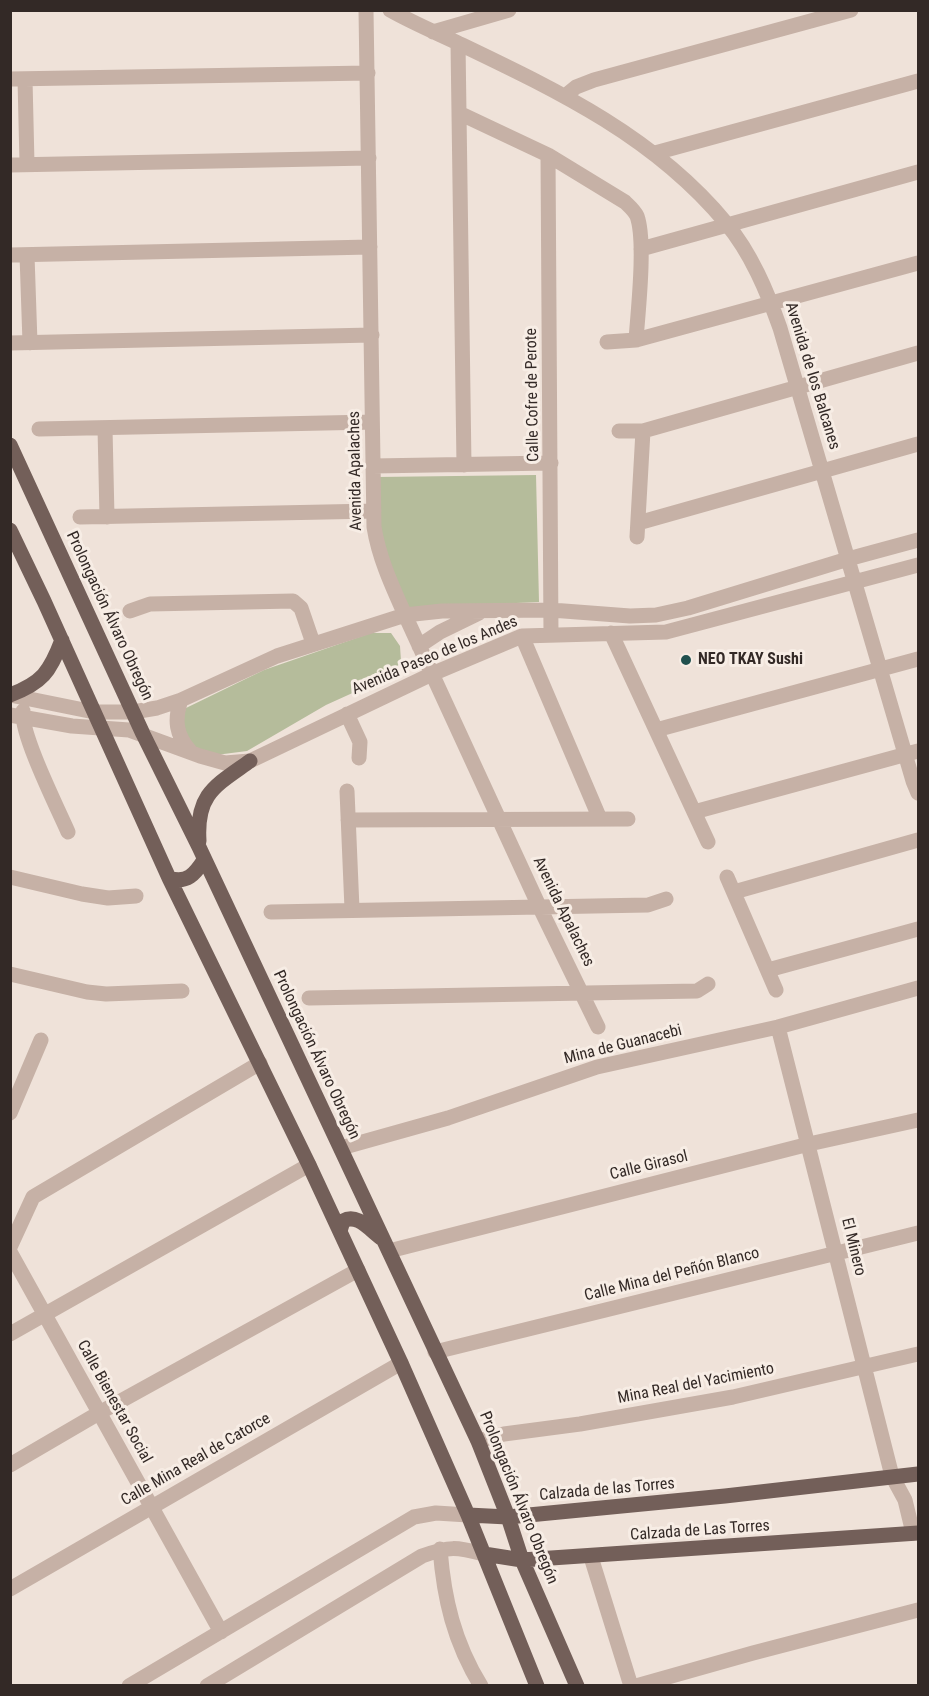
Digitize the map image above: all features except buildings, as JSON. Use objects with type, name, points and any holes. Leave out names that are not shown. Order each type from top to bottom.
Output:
[{"type":"main road","name":"Prolongación Álvaro Obregón","points":[[10,445],[143,734],[478,1441],[522,1560],[577,1686]]},
{"type":"main road","points":[[10,530],[169,879],[309,1165],[401,1363],[468,1515],[537,1686]]},
{"type":"main road","points":[[15,696],[31,687],[47,672],[54,662],[62,640]]},
{"type":"main road","points":[[169,879],[180,881],[192,876],[201,854],[198,822],[205,799],[217,785],[250,761]]},
{"type":"main road","points":[[340,1231],[343,1221],[349,1218],[356,1219],[386,1245]]},
{"type":"main road","name":"Calzada de las Torres","points":[[468,1515],[508,1517],[725,1497],[918,1474]]},
{"type":"main road","name":"Calzada de Las Torres","points":[[484,1554],[522,1560],[591,1557],[916,1533]]},
{"type":"street","name":"Avenida Apalaches","points":[[366,10],[374,527],[380,555],[419,646],[539,906],[598,1027]]},
{"type":"street","name":"Avenida de los Balcanes","points":[[390,10],[565,96],[611,123],[655,153],[727,224],[752,263],[771,303],[798,386],[880,669],[912,752],[918,793]]},
{"type":"street","points":[[433,32],[509,10]]},
{"type":"street","points":[[565,96],[576,87],[594,80],[851,10]]},
{"type":"street","points":[[458,43],[464,465]]},
{"type":"street","points":[[27,164],[18,79],[368,73]]},
{"type":"street","points":[[655,153],[918,81]]},
{"type":"street","points":[[459,112],[548,155],[633,209],[639,224],[641,249],[636,340]]},
{"type":"street","name":"Calle Cofre de Perote","points":[[548,155],[551,635]]},
{"type":"street","points":[[10,165],[369,158]]},
{"type":"street","points":[[641,249],[918,172]]},
{"type":"street","points":[[10,255],[370,247]]},
{"type":"street","points":[[27,255],[30,343]]},
{"type":"street","points":[[608,342],[636,340],[918,263]]},
{"type":"street","points":[[10,343],[372,335]]},
{"type":"street","points":[[619,431],[643,431],[918,353]]},
{"type":"street","points":[[39,429],[372,422]]},
{"type":"street","points":[[105,428],[107,517]]},
{"type":"street","points":[[643,431],[638,530],[822,470],[918,444]]},
{"type":"street","points":[[373,466],[551,463]]},
{"type":"street","points":[[80,518],[374,511]]},
{"type":"street","name":"Avenida Paseo de los Andes","points":[[15,696],[94,712],[133,712],[157,708],[181,700],[277,656],[405,615],[484,610],[551,610],[630,616],[669,613],[918,540]]},
{"type":"street","name":"Avenida Paseo de los Andes","points":[[16,717],[72,726],[129,730],[225,763],[250,761],[432,674],[522,636],[648,634],[682,629],[918,564]]},
{"type":"street","points":[[130,611],[150,604],[293,601],[301,608],[313,644]]},
{"type":"street","points":[[419,646],[440,632],[484,610]]},
{"type":"street","points":[[611,633],[708,842]]},
{"type":"street","points":[[522,636],[600,819]]},
{"type":"street","points":[[656,730],[918,659]]},
{"type":"street","points":[[15,696],[16,717],[68,832]]},
{"type":"street","points":[[181,700],[176,721],[178,732],[190,752]]},
{"type":"street","points":[[347,714],[360,742],[359,758]]},
{"type":"street","points":[[694,812],[912,752]]},
{"type":"street","points":[[347,791],[352,909]]},
{"type":"street","points":[[348,820],[628,819]]},
{"type":"street","points":[[734,892],[918,840]]},
{"type":"street","points":[[10,877],[108,898],[136,896]]},
{"type":"street","points":[[727,877],[777,990]]},
{"type":"street","points":[[271,912],[648,905],[666,899]]},
{"type":"street","points":[[768,970],[918,929]]},
{"type":"street","points":[[10,974],[87,992],[106,994],[182,991]]},
{"type":"street","points":[[309,998],[697,991],[708,984]]},
{"type":"street","name":"Mina de Guanacebi","points":[[340,1148],[448,1118],[597,1067],[778,1027],[918,988]]},
{"type":"street","name":"El Minero","points":[[778,1027],[892,1476],[906,1500],[916,1533]]},
{"type":"street","points":[[10,1113],[41,1040]]},
{"type":"street","points":[[10,1247],[33,1197],[260,1063]]},
{"type":"street","name":"Calle Girasol","points":[[386,1245],[918,1120]]},
{"type":"street","points":[[10,1334],[309,1165]]},
{"type":"street","name":"Calle Mina del Peñón Blanco","points":[[435,1352],[918,1233]]},
{"type":"street","name":"Calle Bienestar Social","points":[[10,1252],[221,1632]]},
{"type":"street","points":[[10,1465],[99,1413],[358,1270]]},
{"type":"street","name":"Mina Real del Yacimiento","points":[[478,1441],[504,1434],[580,1424],[734,1396],[918,1354]]},
{"type":"street","name":"Calle Mina Real de Catorce","points":[[10,1589],[401,1363]]},
{"type":"street","name":"Calzada de las Torres","points":[[129,1686],[414,1517],[436,1513],[468,1515]]},
{"type":"street","points":[[207,1686],[223,1681],[423,1556],[440,1549],[455,1547],[484,1554]]},
{"type":"street","points":[[440,1549],[443,1588],[448,1611],[461,1648],[481,1686]]},
{"type":"street","points":[[591,1557],[633,1686],[918,1610]]},
{"type":"green space","points":[[536,475],[539,602],[406,608],[380,542],[377,477]]},
{"type":"green space","points":[[371,633],[391,633],[400,646],[401,661],[390,676],[326,705],[247,751],[216,755],[189,745],[182,720],[186,708],[264,670]]},
{"type":"place","name":"NEO TKAY Sushi","points":[[686,660]]}]
